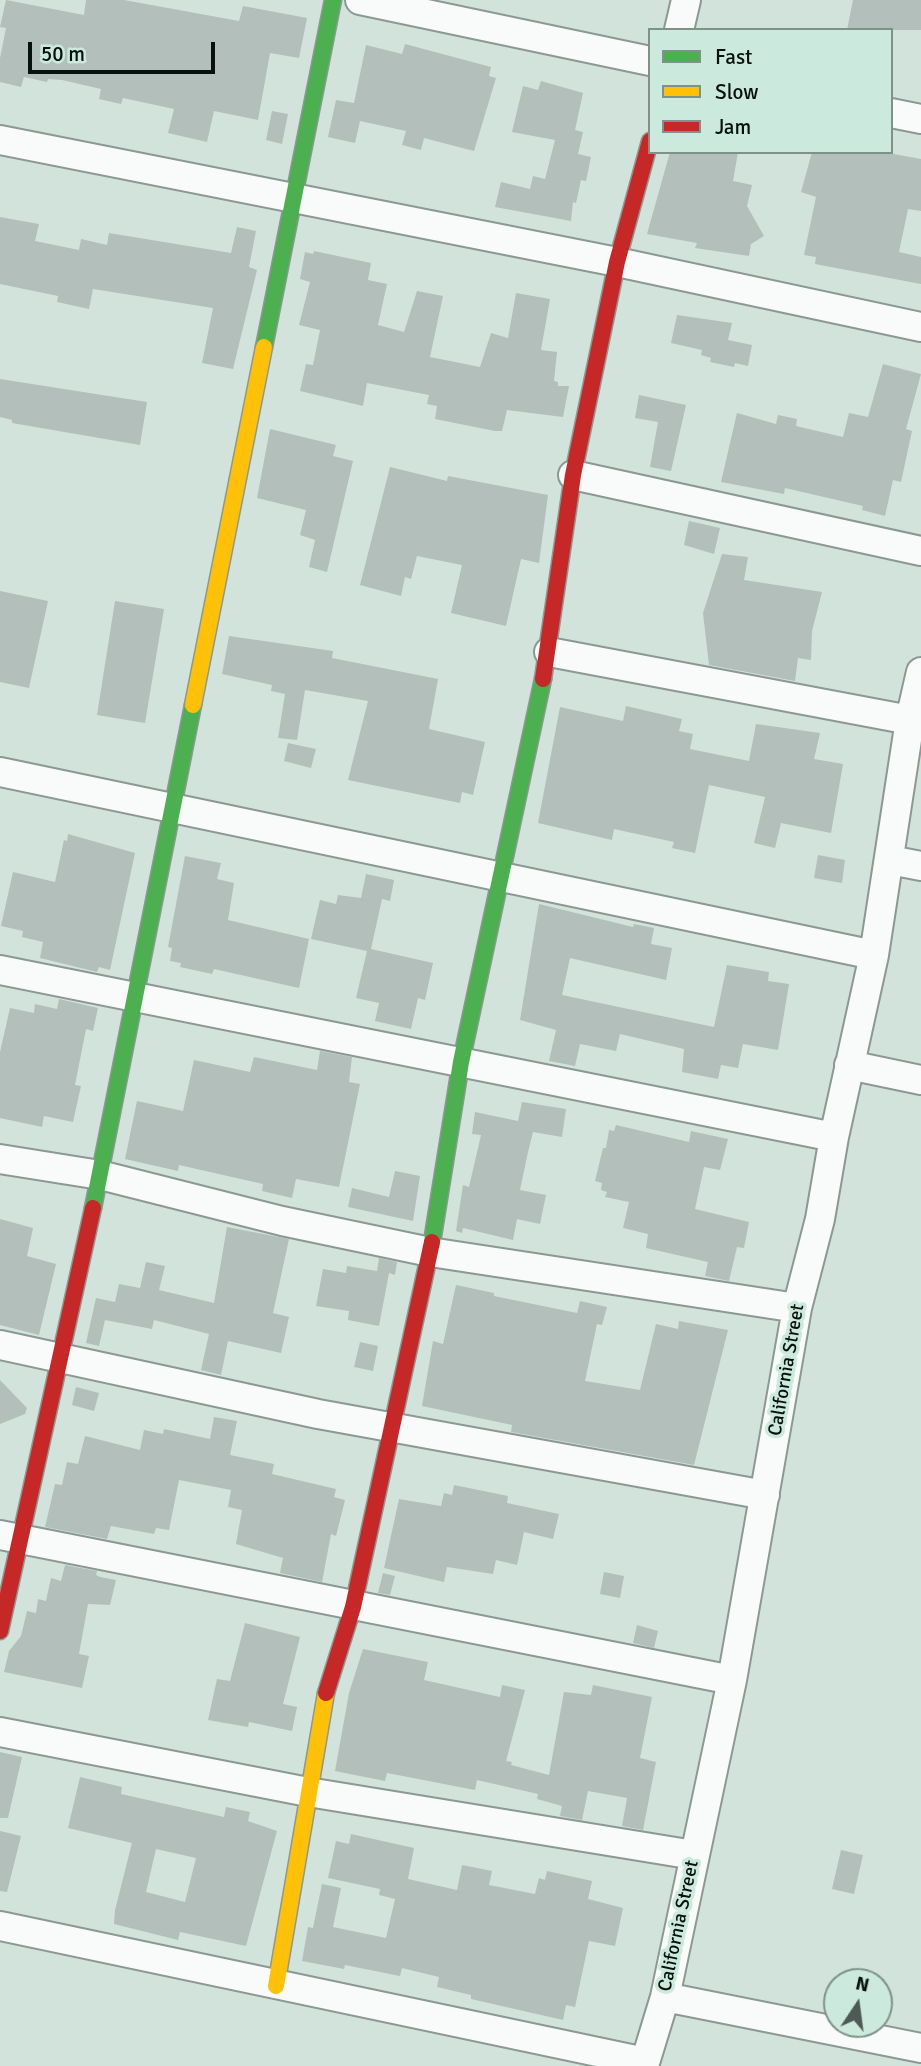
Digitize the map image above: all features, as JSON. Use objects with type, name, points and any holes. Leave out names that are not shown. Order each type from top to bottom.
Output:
[{"type":"street","points":[[0,1632],[9,1537],[60,1358],[100,1175],[333,0]]},
{"type":"street","points":[[360,0],[648,61]]},
{"type":"street","points":[[679,28],[686,0]]},
{"type":"street","points":[[893,113],[921,119]]},
{"type":"street","points":[[0,140],[617,262],[921,327]]},
{"type":"street","points":[[276,1986],[325,1696],[353,1607],[390,1425],[430,1252],[461,1062],[548,652],[573,475],[617,262],[648,148]]},
{"type":"street","points":[[573,475],[921,551]]},
{"type":"street","points":[[548,652],[910,720]]},
{"type":"street","name":"California Street","points":[[644,2064],[665,1997],[732,1680],[797,1308],[820,1219],[834,1137],[874,956],[910,720],[921,672]]},
{"type":"street","points":[[0,772],[874,956]]},
{"type":"street","points":[[890,860],[921,866]]},
{"type":"street","points":[[0,970],[834,1137]]},
{"type":"street","points":[[849,1065],[921,1080]]},
{"type":"street","points":[[0,1159],[100,1175],[282,1221],[430,1252],[797,1308]]},
{"type":"street","points":[[0,1346],[318,1414],[765,1495]]},
{"type":"street","points":[[9,1537],[732,1680]]},
{"type":"street","points":[[0,1732],[308,1792],[694,1855]]},
{"type":"street","points":[[0,1926],[644,2064]]},
{"type":"street","points":[[665,1997],[921,2048]]},
{"type":"building","points":[[6,0],[84,15],[86,0],[124,0],[239,21],[243,6],[307,18],[299,58],[270,53],[258,120],[214,111],[207,142],[168,133],[174,109],[123,98],[121,104],[99,99],[101,89],[62,80],[48,79],[47,82],[24,77],[21,87],[0,82],[0,58],[6,28],[0,27]]},
{"type":"building","points":[[853,0],[921,0],[921,30],[847,28]]},
{"type":"building","points":[[405,44],[491,67],[489,76],[496,78],[474,151],[424,138],[421,150],[402,145],[406,131],[360,121],[355,143],[328,137],[336,100],[354,103],[366,45],[402,54]]},
{"type":"building","points":[[541,81],[583,93],[575,130],[583,132],[578,154],[591,157],[586,181],[581,180],[576,203],[573,202],[571,221],[495,207],[501,182],[530,189],[533,176],[545,179],[555,140],[512,132],[523,86],[538,90]]},
{"type":"building","points":[[272,111],[288,114],[282,144],[266,140]]},
{"type":"building","points":[[669,154],[738,154],[733,181],[752,185],[747,206],[764,236],[751,244],[749,256],[695,248],[697,243],[647,234]]},
{"type":"building","points":[[811,154],[893,154],[921,159],[921,211],[908,209],[899,252],[921,257],[921,284],[815,264],[816,257],[804,255],[816,197],[801,192]]},
{"type":"building","points":[[0,217],[39,224],[35,241],[79,250],[81,239],[107,245],[109,233],[231,253],[237,227],[256,231],[249,267],[257,270],[233,369],[202,363],[213,308],[93,289],[89,309],[57,302],[58,296],[0,284]]},
{"type":"building","points":[[314,251],[371,263],[368,280],[387,284],[378,325],[404,332],[417,291],[443,296],[430,357],[480,367],[491,333],[508,338],[516,293],[550,299],[541,350],[557,352],[554,381],[558,382],[558,386],[569,386],[563,417],[507,410],[502,431],[495,431],[435,419],[437,406],[427,404],[429,395],[367,383],[363,406],[300,391],[306,364],[313,365],[320,330],[299,325],[310,282],[300,279],[305,252],[313,254]]},
{"type":"building","points":[[677,315],[732,323],[728,340],[752,345],[748,366],[735,363],[734,367],[710,362],[711,358],[701,355],[702,350],[671,343]]},
{"type":"building","points":[[883,364],[921,374],[906,429],[912,431],[901,482],[893,480],[885,516],[862,510],[863,506],[785,488],[784,494],[721,482],[737,413],[776,424],[778,415],[797,419],[796,426],[843,437],[849,413],[868,417]]},
{"type":"building","points":[[0,379],[147,402],[140,445],[12,423],[12,420],[0,417]]},
{"type":"building","points":[[639,395],[686,405],[671,471],[650,467],[658,422],[635,418]]},
{"type":"building","points":[[270,429],[336,445],[333,456],[353,461],[327,572],[309,567],[315,540],[300,535],[306,510],[257,498]]},
{"type":"building","points":[[390,467],[447,481],[448,476],[548,495],[539,563],[521,559],[506,626],[451,613],[462,565],[417,556],[411,579],[405,577],[401,596],[360,585]]},
{"type":"building","points":[[689,521],[720,528],[714,554],[684,545]]},
{"type":"building","points":[[722,554],[748,557],[744,580],[822,592],[812,631],[811,660],[798,658],[795,681],[709,665],[703,613]]},
{"type":"building","points":[[0,591],[48,601],[29,688],[0,682]]},
{"type":"building","points":[[115,601],[164,609],[145,723],[97,715]]},
{"type":"building","points":[[229,636],[333,651],[332,658],[438,679],[429,729],[485,742],[473,795],[462,792],[460,803],[348,780],[368,701],[305,690],[297,740],[278,738],[285,694],[271,691],[272,685],[222,674]]},
{"type":"building","points":[[626,706],[682,719],[679,731],[693,734],[690,749],[749,761],[756,724],[820,733],[814,759],[843,764],[831,833],[781,823],[775,848],[754,843],[765,797],[709,785],[695,853],[672,848],[674,842],[614,829],[612,840],[538,823],[560,707],[623,721]]},
{"type":"building","points":[[288,743],[316,749],[311,768],[284,761]]},
{"type":"building","points":[[68,834],[135,853],[110,970],[99,967],[97,972],[40,958],[43,942],[22,937],[23,931],[1,926],[13,872],[55,882],[64,840],[67,841]]},
{"type":"building","points":[[818,855],[845,860],[842,883],[814,878]]},
{"type":"building","points":[[185,856],[221,863],[217,879],[234,883],[228,920],[309,939],[299,988],[214,969],[212,974],[180,967],[181,963],[170,961],[172,948],[168,947]]},
{"type":"building","points":[[366,874],[394,880],[390,901],[382,899],[371,949],[433,963],[425,1000],[418,998],[411,1029],[375,1021],[379,1003],[356,998],[367,951],[311,939],[320,900],[336,904],[338,895],[361,898]]},
{"type":"building","points":[[539,904],[633,927],[634,924],[654,928],[651,944],[672,948],[666,980],[570,958],[562,995],[714,1027],[727,965],[769,972],[768,981],[789,984],[778,1050],[743,1044],[738,1068],[721,1065],[718,1079],[682,1072],[684,1049],[620,1034],[616,1051],[580,1044],[575,1066],[549,1061],[556,1030],[520,1020]]},
{"type":"building","points":[[59,999],[98,1008],[93,1031],[86,1029],[75,1085],[81,1086],[73,1122],[44,1116],[42,1127],[0,1118],[0,1052],[10,1008],[34,1013],[35,1004],[57,1009]]},
{"type":"building","points":[[320,1051],[352,1057],[349,1082],[360,1084],[339,1187],[296,1179],[292,1198],[262,1191],[263,1184],[179,1165],[178,1171],[125,1159],[137,1101],[183,1111],[194,1060],[250,1072],[254,1057],[317,1070]]},
{"type":"building","points":[[522,1102],[566,1109],[562,1137],[533,1132],[528,1152],[520,1190],[546,1195],[540,1224],[517,1219],[513,1240],[463,1228],[462,1233],[456,1231],[463,1185],[469,1187],[481,1135],[472,1134],[475,1112],[518,1121]]},
{"type":"building","points":[[616,1125],[689,1142],[691,1131],[728,1139],[720,1170],[704,1167],[695,1209],[749,1222],[744,1248],[737,1247],[729,1281],[705,1276],[708,1262],[646,1248],[648,1234],[623,1228],[629,1202],[605,1197],[607,1192],[601,1190],[602,1183],[595,1181],[609,1130],[614,1131]]},
{"type":"building","points":[[395,1171],[420,1176],[413,1221],[348,1207],[352,1188],[389,1197]]},
{"type":"building","points":[[0,1219],[33,1228],[27,1256],[56,1264],[39,1335],[0,1325]]},
{"type":"building","points":[[227,1227],[289,1239],[273,1313],[289,1317],[281,1353],[228,1341],[221,1375],[201,1370],[209,1334],[154,1320],[152,1329],[105,1320],[99,1346],[86,1343],[96,1298],[115,1302],[119,1284],[140,1288],[146,1262],[165,1266],[159,1290],[214,1303]]},
{"type":"building","points":[[379,1258],[397,1262],[395,1275],[389,1273],[379,1326],[348,1320],[349,1311],[316,1306],[323,1269],[346,1273],[347,1266],[377,1271]]},
{"type":"building","points":[[456,1285],[494,1293],[494,1296],[577,1313],[580,1301],[607,1307],[602,1325],[597,1324],[585,1381],[640,1390],[656,1324],[678,1329],[679,1321],[728,1330],[694,1465],[511,1432],[512,1425],[422,1406],[433,1341],[443,1344]]},
{"type":"building","points":[[360,1342],[378,1346],[373,1371],[354,1367]]},
{"type":"building","points":[[0,1380],[27,1408],[25,1414],[0,1424]]},
{"type":"building","points":[[76,1387],[99,1393],[94,1411],[72,1405]]},
{"type":"building","points":[[214,1417],[237,1421],[230,1455],[274,1464],[272,1474],[336,1489],[334,1497],[345,1500],[336,1536],[331,1534],[322,1582],[280,1573],[283,1558],[236,1544],[242,1510],[228,1507],[231,1490],[179,1480],[169,1530],[156,1528],[154,1534],[111,1526],[107,1539],[45,1527],[55,1484],[62,1485],[67,1462],[78,1464],[85,1436],[140,1450],[144,1430],[163,1434],[164,1429],[210,1439]]},
{"type":"building","points":[[454,1485],[508,1496],[507,1503],[559,1514],[553,1539],[524,1532],[517,1565],[496,1560],[493,1574],[447,1567],[444,1582],[384,1568],[399,1499],[441,1506],[444,1493],[452,1495]]},
{"type":"building","points":[[65,1565],[97,1571],[96,1575],[100,1577],[116,1580],[110,1605],[88,1604],[79,1654],[89,1656],[82,1688],[4,1672],[9,1651],[21,1636],[27,1611],[36,1613],[38,1599],[46,1601],[51,1578],[61,1581]]},
{"type":"building","points":[[604,1572],[624,1576],[620,1598],[600,1594]]},
{"type":"building","points":[[383,1573],[395,1576],[390,1595],[378,1593]]},
{"type":"building","points":[[245,1623],[300,1637],[283,1704],[297,1707],[292,1731],[249,1722],[248,1727],[208,1720],[217,1679],[230,1681]]},
{"type":"building","points":[[637,1625],[658,1631],[654,1648],[633,1643]]},
{"type":"building","points":[[363,1649],[428,1662],[424,1680],[500,1697],[502,1685],[525,1690],[506,1761],[512,1762],[511,1765],[549,1775],[564,1692],[591,1695],[593,1685],[652,1697],[640,1758],[656,1762],[643,1830],[622,1826],[627,1798],[588,1791],[582,1820],[560,1816],[562,1806],[537,1799],[538,1794],[477,1780],[475,1790],[387,1773],[385,1781],[335,1771],[349,1693]]},
{"type":"building","points":[[0,1752],[22,1757],[8,1818],[0,1818]]},
{"type":"building","points":[[80,1777],[122,1787],[121,1794],[224,1817],[226,1807],[250,1812],[248,1821],[277,1831],[246,1946],[180,1932],[178,1940],[114,1924],[132,1843],[68,1828]],"holes":[[[156,1849],[196,1858],[185,1902],[146,1892]]]},
{"type":"building","points":[[0,1831],[21,1836],[7,1892],[0,1891]]},
{"type":"building","points":[[351,1834],[414,1848],[408,1879],[457,1890],[462,1865],[492,1871],[489,1885],[535,1894],[539,1878],[545,1880],[547,1871],[592,1881],[588,1899],[623,1908],[615,1946],[589,1941],[575,2007],[566,2005],[563,2020],[471,1999],[471,1995],[437,1987],[439,1977],[402,1968],[400,1976],[345,1965],[344,1969],[302,1961],[308,1927],[313,1928],[322,1884],[341,1888],[333,1927],[386,1938],[395,1899],[379,1895],[380,1889],[328,1878],[336,1841],[349,1844]]},
{"type":"building","points":[[841,1850],[863,1855],[854,1894],[832,1889]]},
{"type":"traffic: fast","points":[[264,347],[333,0]]},
{"type":"traffic: fast","points":[[432,1242],[461,1062],[543,679]]},
{"type":"traffic: fast","points":[[93,1208],[193,705]]},
{"type":"traffic: slow","points":[[193,705],[264,347]]},
{"type":"traffic: slow","points":[[276,1986],[326,1693]]},
{"type":"traffic: jam","points":[[543,679],[573,475],[617,262],[648,148]]},
{"type":"traffic: jam","points":[[0,1631],[93,1208]]},
{"type":"traffic: jam","points":[[326,1693],[353,1607],[432,1242]]}]
